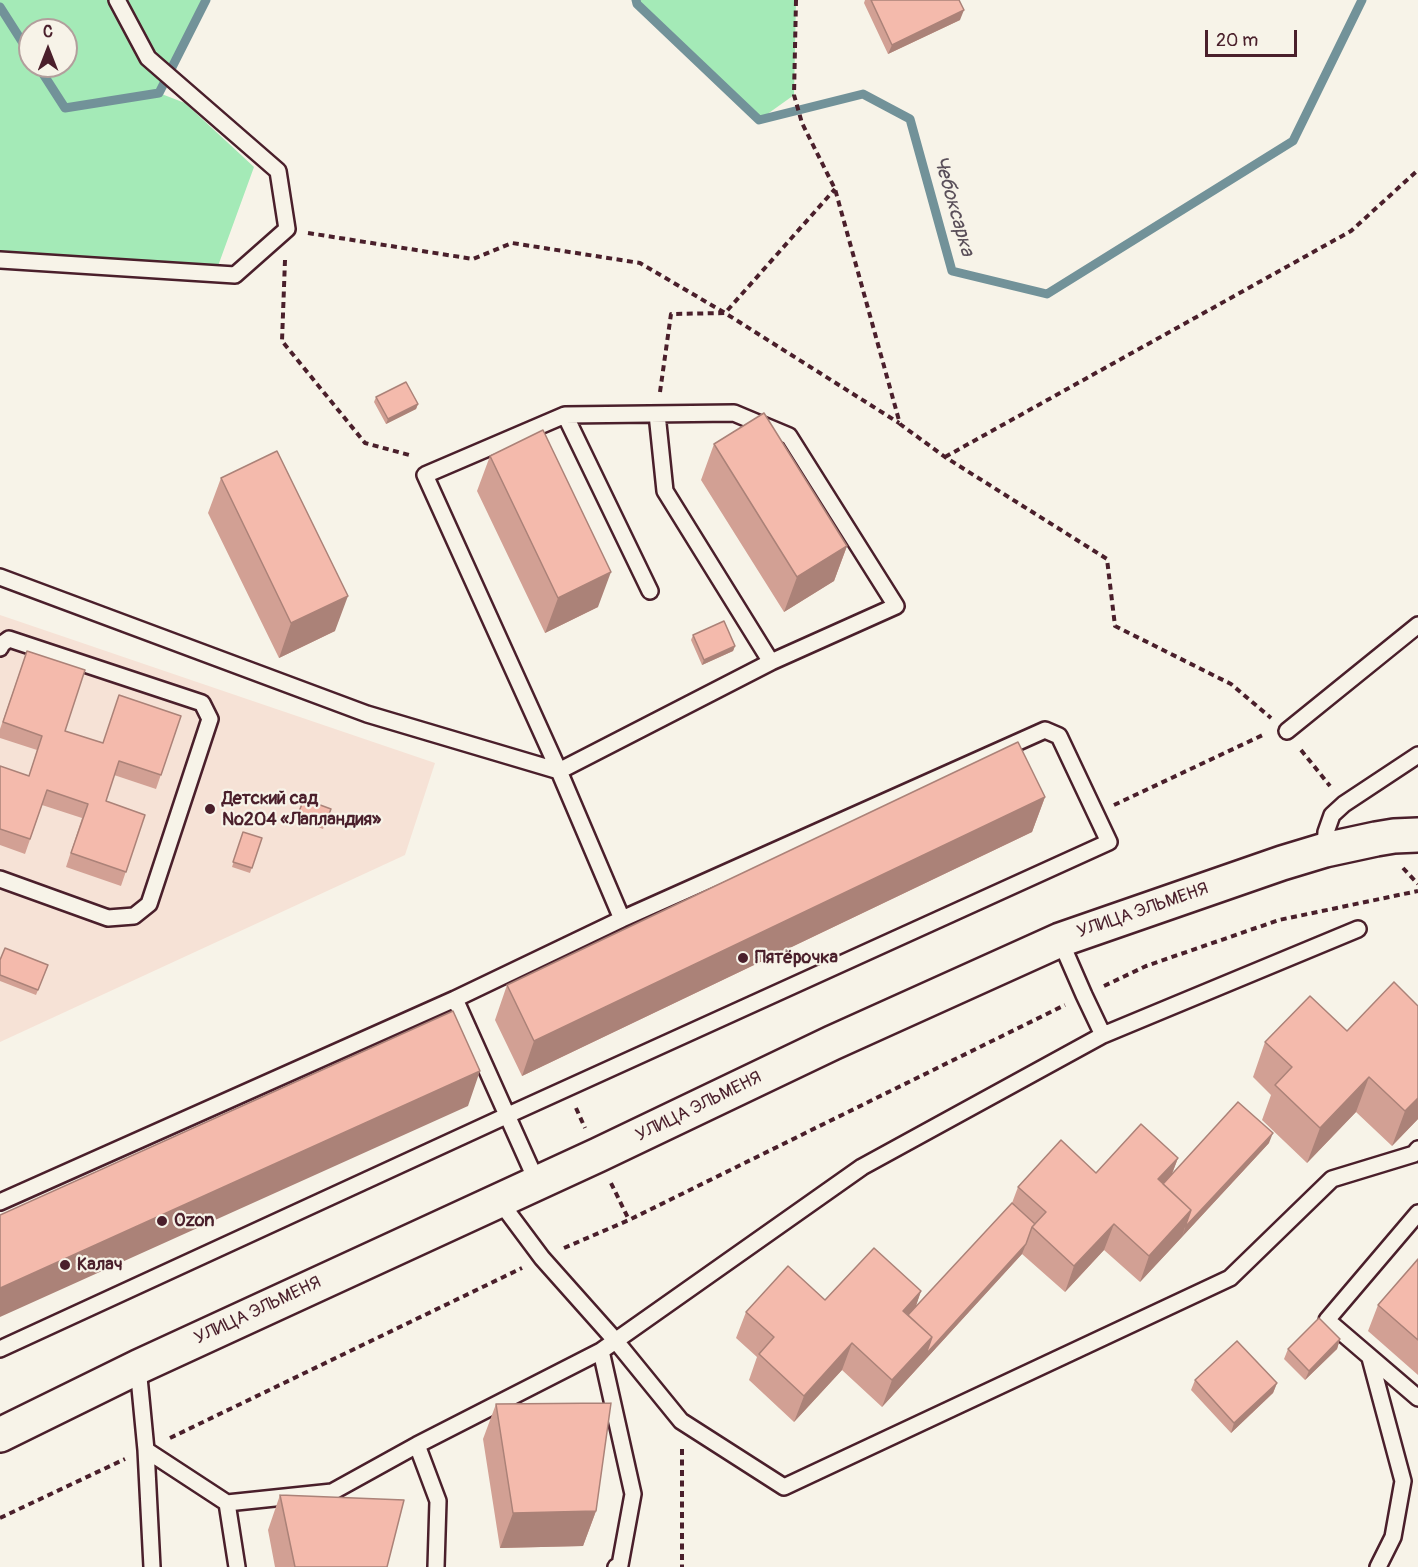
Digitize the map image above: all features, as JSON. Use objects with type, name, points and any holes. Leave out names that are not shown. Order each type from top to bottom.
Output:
[{"type":"street","name":"УЛИЦА ЭЛЬМЕНЯ","points":[[0,1435],[138,1367],[498,1199],[598,1155],[832,1043],[1060,940],[1325,850],[1394,836],[1418,835]]},
{"type":"lane","points":[[0,260],[235,275],[287,229],[278,171],[148,58],[117,0]]},
{"type":"lane","points":[[0,577],[366,714],[559,771],[771,662],[896,606],[789,436],[734,413],[565,415],[425,476],[559,771],[622,919]]},
{"type":"lane","points":[[657,414],[665,491],[771,662]]},
{"type":"lane","points":[[565,415],[650,591]]},
{"type":"lane","points":[[1287,731],[1418,625]]},
{"type":"lane","points":[[0,648],[9,639],[168,692],[202,704],[210,719],[149,904],[134,916],[108,918],[0,879]]},
{"type":"lane","points":[[0,1202],[455,999],[622,919],[1045,730],[1059,736],[1109,842],[0,1349]]},
{"type":"lane","points":[[1325,850],[1326,832],[1332,815],[1344,804],[1418,755]]},
{"type":"lane","points":[[146,1450],[227,1503],[332,1492],[417,1445],[601,1351],[862,1167],[1103,1035],[1358,929]]},
{"type":"lane","points":[[1060,940],[1103,1035]]},
{"type":"lane","points":[[455,999],[537,1182]]},
{"type":"lane","points":[[498,1199],[542,1258],[615,1340],[681,1421],[784,1487],[1230,1278],[1332,1179],[1414,1154],[1418,1149]]},
{"type":"lane","points":[[1418,1213],[1327,1320],[1418,1398]]},
{"type":"lane","points":[[601,1351],[633,1494],[620,1565],[616,1567]]},
{"type":"lane","points":[[1370,1358],[1403,1480],[1393,1537],[1378,1567]]},
{"type":"lane","points":[[138,1367],[146,1450],[152,1567]]},
{"type":"lane","points":[[417,1445],[438,1501],[436,1567]]},
{"type":"lane","points":[[227,1503],[237,1567]]},
{"type":"path","points":[[796,0],[794,95],[802,123],[835,189],[900,424]]},
{"type":"path","points":[[945,457],[1351,231],[1418,170]]},
{"type":"path","points":[[657,414],[672,314],[725,313],[835,189]]},
{"type":"path","points":[[449,465],[365,443],[282,342],[287,229],[473,259],[512,243],[640,263],[725,313],[900,424],[945,457],[1107,559],[1115,626],[1231,684],[1287,731],[1344,804]]},
{"type":"path","points":[[1095,814],[1262,735],[1287,731]]},
{"type":"path","points":[[1376,840],[1418,884]]},
{"type":"path","points":[[0,1518],[146,1450],[542,1258],[629,1220],[1146,966],[1279,920],[1418,891]]},
{"type":"path","points":[[609,1177],[629,1220]]},
{"type":"path","points":[[681,1421],[682,1567]]},
{"type":"shaded area","name":"Детский сад №204 «Лапландия»","points":[[0,615],[435,763],[405,855],[0,1042]]},
{"type":"green space","points":[[0,0],[206,0],[159,93],[185,103],[254,167],[218,266],[0,255]]},
{"type":"green space","points":[[636,0],[796,0],[794,95],[759,120],[637,4]]},
{"type":"building","points":[[871,0],[959,0],[964,10],[892,45]]},
{"type":"building","points":[[406,382],[418,404],[388,419],[376,397]]},
{"type":"building","points":[[764,413],[847,546],[797,577],[714,444]]},
{"type":"building","points":[[543,430],[611,572],[558,598],[490,456]]},
{"type":"building","points":[[277,451],[348,596],[291,623],[221,478]]},
{"type":"building","points":[[724,621],[735,646],[704,660],[693,635]]},
{"type":"building","points":[[27,651],[85,670],[65,731],[103,743],[119,695],[181,716],[161,775],[119,761],[106,801],[145,815],[126,872],[71,853],[88,804],[47,790],[30,839],[0,829],[0,766],[29,776],[42,736],[3,722]]},
{"type":"building","points":[[1018,742],[1045,797],[534,1041],[507,985]]},
{"type":"building","points":[[304,799],[331,809],[325,824],[298,814]]},
{"type":"building","points":[[243,832],[262,838],[252,868],[233,862]]},
{"type":"building","points":[[5,948],[48,965],[38,990],[0,975],[0,960]]},
{"type":"building","points":[[1394,982],[1418,1006],[1418,1098],[1405,1111],[1369,1077],[1320,1128],[1275,1085],[1292,1067],[1265,1042],[1310,996],[1347,1031]]},
{"type":"building","points":[[453,1011],[480,1071],[0,1288],[0,1215]]},
{"type":"building","points":[[1238,1102],[1273,1133],[1185,1227],[1191,1210],[1163,1184]]},
{"type":"building","points":[[1141,1124],[1178,1158],[1158,1179],[1191,1210],[1149,1256],[1114,1224],[1074,1266],[1032,1227],[1046,1212],[1018,1187],[1061,1140],[1096,1173]]},
{"type":"building","points":[[1012,1203],[1035,1224],[1026,1244],[926,1354],[932,1337],[908,1315]]},
{"type":"building","points":[[874,1248],[921,1291],[903,1311],[932,1337],[892,1380],[852,1343],[804,1396],[759,1354],[774,1337],[746,1312],[788,1266],[825,1300]]},
{"type":"building","points":[[1418,1259],[1418,1340],[1378,1305]]},
{"type":"building","points":[[1319,1318],[1340,1339],[1309,1371],[1288,1349]]},
{"type":"building","points":[[1237,1341],[1277,1383],[1234,1423],[1195,1380]]},
{"type":"building","points":[[611,1403],[596,1511],[513,1513],[496,1404]]},
{"type":"building","points":[[280,1495],[404,1500],[387,1567],[295,1567]]},
{"type":"waterway","name":"Чебоксарка","points":[[46,78],[65,108],[159,93],[206,0]]},
{"type":"waterway","name":"Чебоксарка","points":[[636,0],[637,4],[759,120],[863,94],[910,119],[952,271],[1047,294],[1293,141],[1362,0]]},
{"type":"waterway","name":"Чебоксарка","points":[[0,7],[18,35]]},
{"type":"place","name":"Детский сад №204 «Лапландия»","points":[[210,809]]},
{"type":"place","name":"Пятёрочка","points":[[743,958]]},
{"type":"place","name":"Ozon","points":[[162,1221]]},
{"type":"place","name":"Калач","points":[[65,1265]]}]
